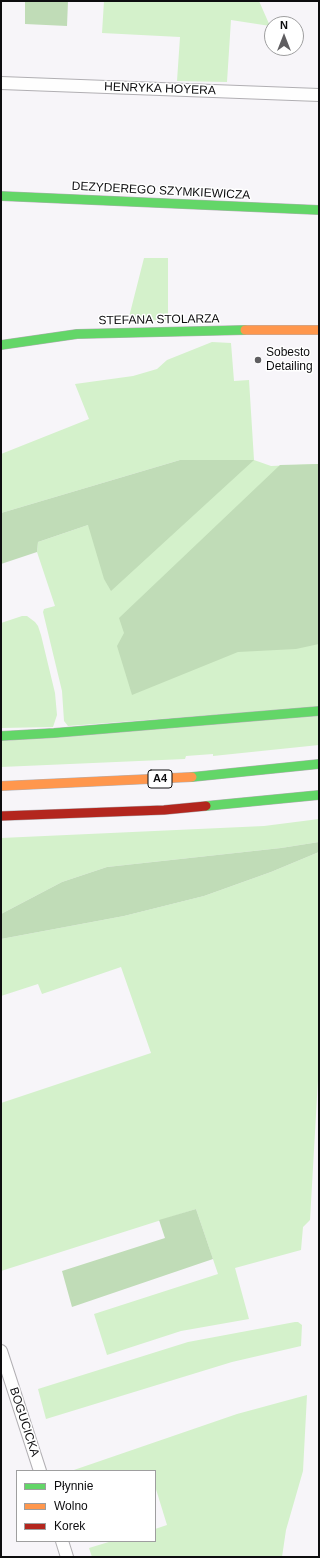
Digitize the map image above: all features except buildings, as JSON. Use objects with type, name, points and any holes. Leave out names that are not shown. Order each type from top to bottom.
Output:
[{"type":"main road","name":"DEZYDEREGO SZYMKIEWICZA","points":[[1,196],[319,210]]},
{"type":"main road","name":"STEFANA STOLARZA","points":[[1,345],[77,334],[231,330],[319,330]]},
{"type":"main road","points":[[1,736],[47,734],[319,711]]},
{"type":"main road","name":"A4","points":[[1,786],[202,777],[319,764]]},
{"type":"main road","points":[[1,816],[72,815],[164,810],[319,795]]},
{"type":"street","name":"HENRYKA HOYERA","points":[[1,82],[319,95]]},
{"type":"street","name":"BOGUCICKA","points":[[1,1351],[40,1470]]},
{"type":"street","points":[[62,1542],[67,1557]]},
{"type":"green space","points":[[25,1],[68,1],[67,26],[25,24]]},
{"type":"green space","points":[[104,1],[259,1],[266,16],[264,16],[264,25],[231,20],[227,82],[177,81],[180,37],[102,33]]},
{"type":"green space","points":[[144,258],[168,258],[168,320],[128,321]]},
{"type":"green space","points":[[212,342],[231,343],[234,381],[249,380],[254,460],[271,466],[319,464],[319,707],[68,726],[64,721],[62,691],[43,612],[44,609],[55,606],[37,552],[38,542],[88,525],[180,460],[1,513],[1,454],[89,419],[75,384],[133,376],[157,369],[167,360]]},
{"type":"green space","points":[[180,460],[254,460],[111,591],[104,579],[88,525],[38,542],[37,552],[1,564],[1,513]]},
{"type":"green space","points":[[319,464],[319,644],[296,649],[238,652],[132,695],[117,646],[124,633],[119,618],[280,465]]},
{"type":"green space","points":[[22,616],[27,616],[35,622],[41,635],[55,693],[57,715],[53,727],[1,728],[1,623]]},
{"type":"green space","points":[[319,714],[319,745],[213,756],[213,754],[186,756],[185,759],[1,767],[1,741]]},
{"type":"green space","points":[[319,819],[319,842],[281,848],[107,867],[62,882],[1,914],[1,838],[264,826]]},
{"type":"green space","points":[[319,842],[319,852],[271,872],[204,896],[124,916],[1,939],[1,914],[62,882],[107,867],[281,848]]},
{"type":"green space","points":[[319,852],[319,1062],[310,1220],[303,1227],[301,1250],[235,1268],[249,1319],[181,1331],[107,1355],[94,1314],[218,1274],[196,1209],[1,1271],[1,1103],[151,1053],[121,967],[42,994],[38,984],[1,996],[1,939],[124,916],[204,896],[271,872]]},
{"type":"green space","points":[[196,1209],[213,1259],[72,1307],[62,1271],[165,1238],[159,1220]]},
{"type":"green space","points":[[295,1322],[302,1325],[301,1346],[232,1362],[46,1419],[38,1389],[188,1342]]},
{"type":"green space","points":[[307,1395],[303,1471],[286,1530],[282,1557],[92,1557],[89,1548],[109,1542],[156,1542],[156,1529],[167,1525],[156,1489],[156,1470],[74,1470],[237,1414]]},
{"type":"traffic: fast","points":[[1,196],[319,210]]},
{"type":"traffic: fast","points":[[1,345],[77,334],[245,330]]},
{"type":"traffic: fast","points":[[1,736],[319,711]]},
{"type":"traffic: fast","points":[[192,777],[319,764]]},
{"type":"traffic: fast","points":[[206,806],[319,795]]},
{"type":"traffic: slow","points":[[245,330],[319,330]]},
{"type":"traffic: slow","points":[[1,786],[192,777]]},
{"type":"traffic: jam","points":[[1,816],[164,810],[206,806]]},
{"type":"place","name":"Sobesto Detailing","points":[[258,360]]}]
